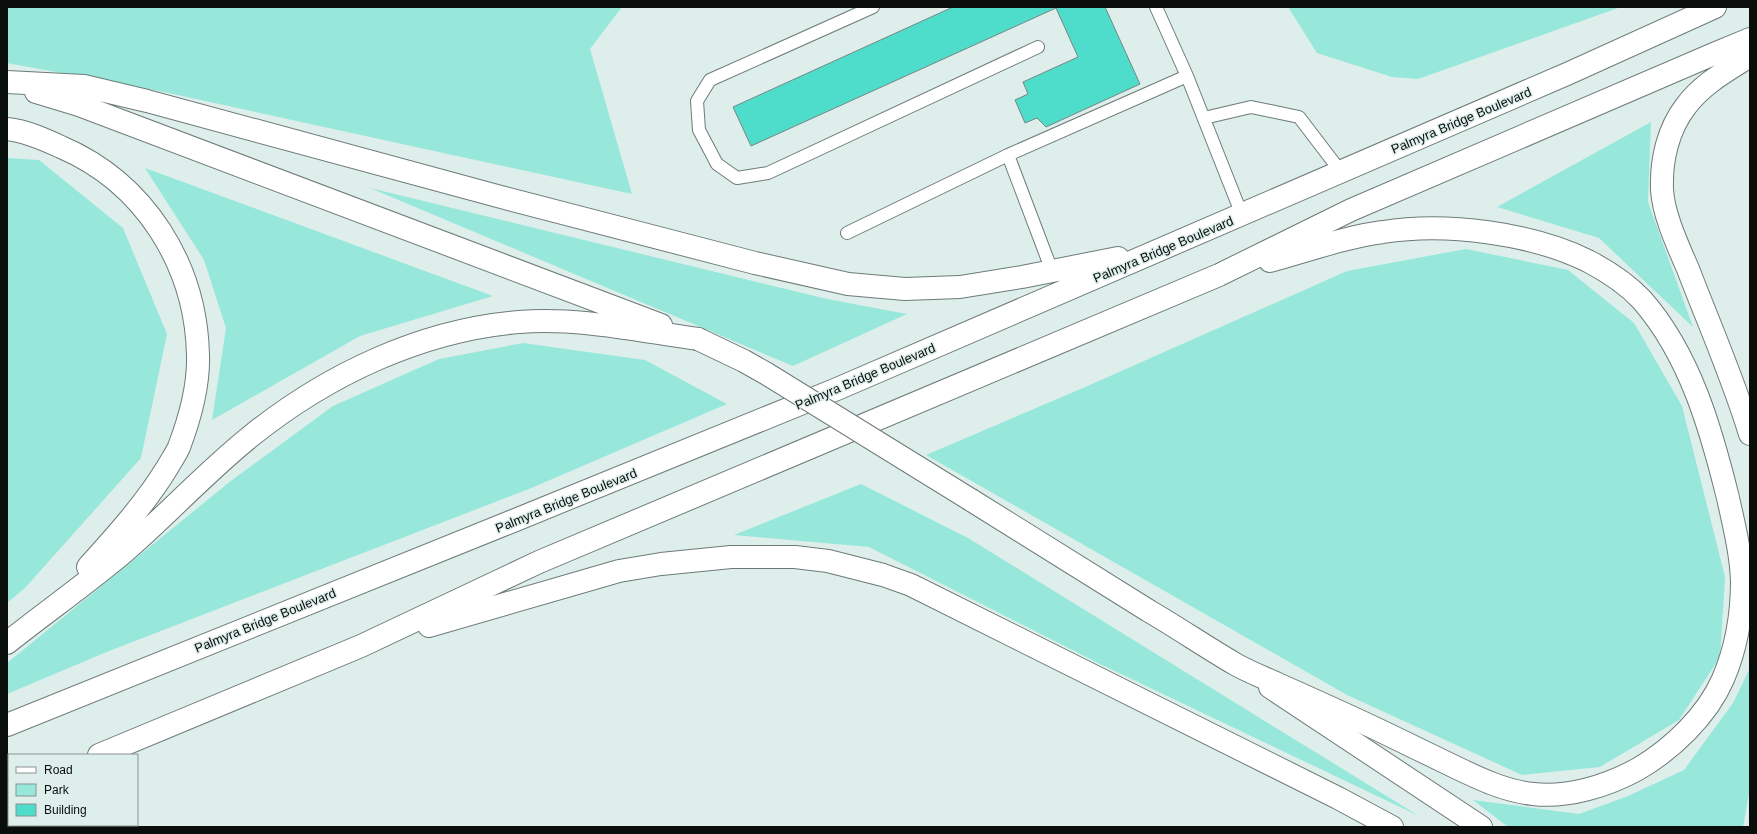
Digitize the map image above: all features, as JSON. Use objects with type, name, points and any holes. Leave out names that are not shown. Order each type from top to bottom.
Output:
[{"type":"main road","name":"Palmyra Bridge Boulevard","points":[[7,725],[823,395],[1567,74],[1715,7]]},
{"type":"main road","points":[[102,754],[361,646],[539,562],[1219,275],[1351,210],[1750,39]]},
{"type":"main road","points":[[1750,56],[1699,91],[1686,106],[1674,125],[1666,145],[1662,169],[1662,190],[1674,235],[1732,382],[1750,434]]},
{"type":"main road","points":[[7,83],[84,86],[147,101],[508,199],[755,262],[848,284],[905,289],[993,282],[1159,251]]},
{"type":"main road","points":[[7,83],[79,105],[698,339],[744,361],[1237,665],[1451,805],[1481,827]]},
{"type":"main road","points":[[7,129],[18,130],[77,154],[104,171],[125,188],[144,208],[160,230],[176,258],[187,287],[195,320],[198,356],[196,388],[189,420],[179,449],[162,477],[140,506],[55,605]]},
{"type":"main road","points":[[1219,275],[1356,237],[1403,229],[1430,228],[1494,233],[1528,240],[1559,249],[1611,274],[1640,298],[1662,327],[1678,354],[1695,392],[1711,436],[1723,478],[1733,521],[1742,579],[1741,605],[1737,633],[1722,682],[1708,705],[1691,725],[1672,744],[1650,762],[1627,775],[1604,784],[1557,795],[1515,791],[1490,784],[1371,726],[1237,665]]},
{"type":"main road","points":[[7,643],[123,552],[249,437],[279,414],[309,394],[369,363],[432,339],[491,326],[519,322],[578,322],[698,339]]},
{"type":"main road","points":[[361,646],[619,572],[661,564],[731,558],[795,557],[828,561],[883,575],[911,585],[1331,794],[1392,827]]},
{"type":"lane","points":[[873,7],[710,80],[697,101],[699,130],[717,164],[737,178],[768,173],[1038,47]]},
{"type":"lane","points":[[1156,7],[1187,76],[1242,215]]},
{"type":"lane","points":[[847,233],[1008,155],[1187,76]]},
{"type":"lane","points":[[1204,118],[1251,107],[1299,117],[1341,172]]},
{"type":"lane","points":[[1008,155],[1052,271]]},
{"type":"green space","points":[[7,7],[622,7],[590,49],[632,194],[159,91],[7,63]]},
{"type":"green space","points":[[1288,7],[1621,7],[1418,79],[1392,77],[1317,53]]},
{"type":"green space","points":[[1651,122],[1648,202],[1693,327],[1599,238],[1497,207]]},
{"type":"green space","points":[[7,158],[39,160],[123,228],[167,334],[141,458],[25,588],[7,603]]},
{"type":"green space","points":[[145,168],[493,296],[360,336],[212,420],[226,328],[204,260]]},
{"type":"green space","points":[[370,188],[827,299],[907,314],[793,366]]},
{"type":"green space","points":[[1466,249],[1568,270],[1634,323],[1682,406],[1725,577],[1720,657],[1679,720],[1600,767],[1522,775],[1347,695],[926,455],[1083,388],[1347,271]]},
{"type":"green space","points":[[523,343],[645,360],[727,404],[529,489],[109,651],[7,694],[7,663],[232,480],[333,406],[439,359]]},
{"type":"green space","points":[[861,484],[968,538],[1419,816],[1100,664],[869,547],[734,535]]},
{"type":"green space","points":[[1750,668],[1750,788],[1743,827],[1508,827],[1473,800],[1579,814],[1628,796],[1684,770],[1733,703]]},
{"type":"building","points":[[953,7],[1105,7],[1140,84],[1046,127],[1037,118],[1025,123],[1015,100],[1028,94],[1023,82],[1078,57],[1056,8],[751,146],[733,107]]}]
